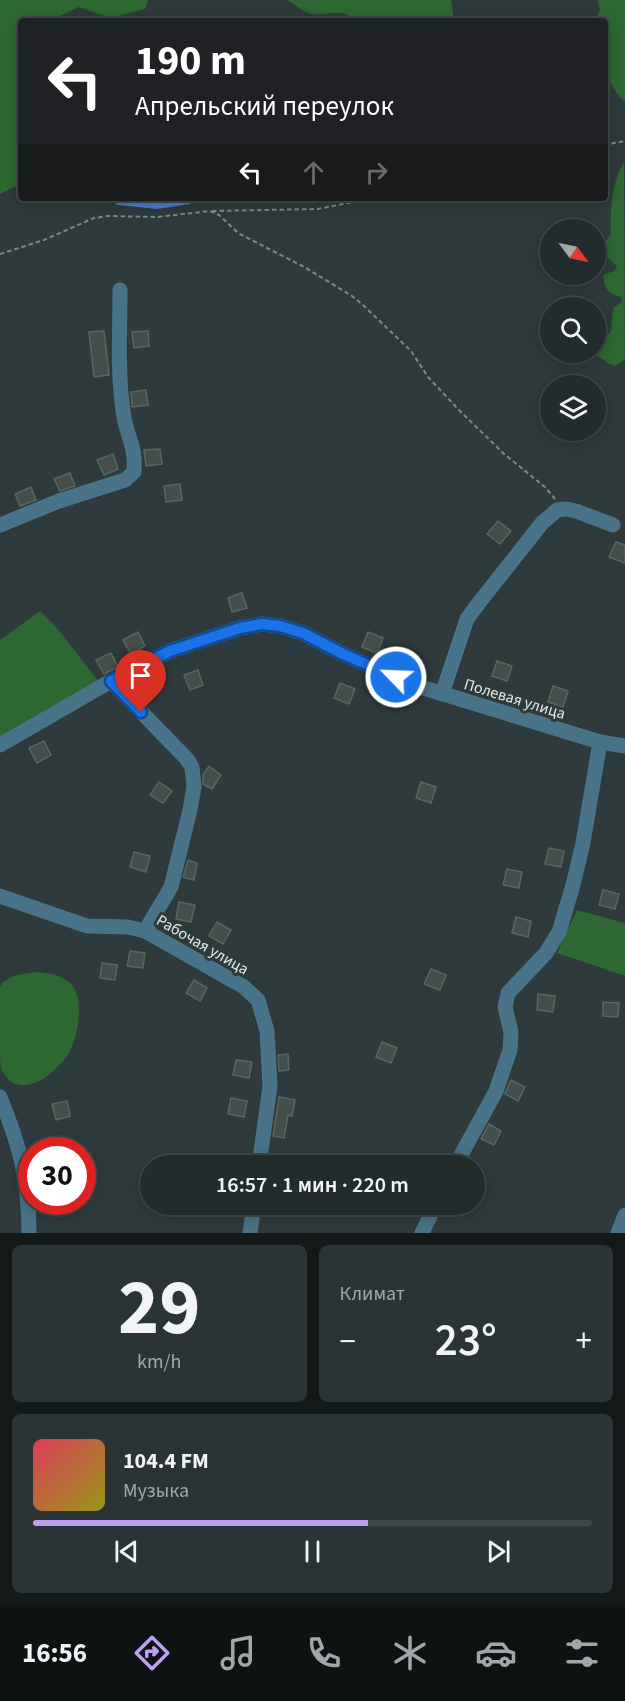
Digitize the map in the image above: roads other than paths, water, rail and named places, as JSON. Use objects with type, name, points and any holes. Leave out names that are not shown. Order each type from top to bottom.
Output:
[{"type":"street","points":[[0,525],[59,501],[125,480],[134,472],[133,446],[124,418],[120,290]]},
{"type":"street","points":[[442,694],[467,620],[542,523],[557,510],[566,509],[613,525]]},
{"type":"street","name":"Полевая улица","points":[[0,745],[111,681],[170,651],[240,628],[262,624],[280,626],[303,633],[343,654],[414,685],[600,742],[625,746]]},
{"type":"street","points":[[111,681],[186,758],[192,767],[194,787],[171,887],[145,931]]},
{"type":"street","points":[[461,1155],[496,1091],[510,1050],[511,1032],[505,1007],[508,993],[546,953],[559,932],[583,843],[600,742]]},
{"type":"street","name":"Рабочая улица","points":[[0,896],[87,926],[128,927],[145,931],[244,987],[258,1000],[267,1031],[270,1086],[261,1155]]},
{"type":"street","points":[[0,1097],[22,1158],[29,1202],[29,1233]]},
{"type":"street","points":[[250,1233],[252,1215]]},
{"type":"street","points":[[422,1233],[431,1215]]},
{"type":"street","points":[[618,1233],[625,1215]]},
{"type":"water","points":[[111,201],[194,201],[190,204],[157,209],[118,205]]}]
